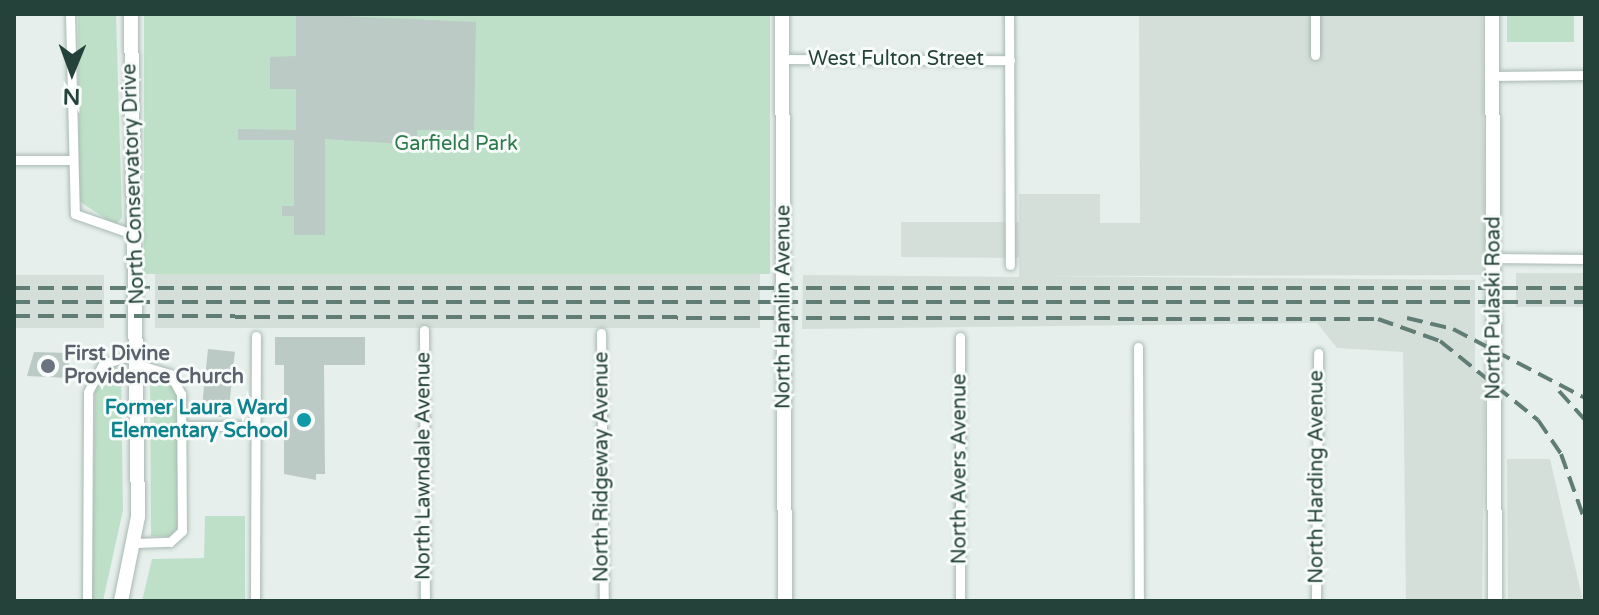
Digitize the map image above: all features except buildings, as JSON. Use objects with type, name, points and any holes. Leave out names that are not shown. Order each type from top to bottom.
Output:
[{"type":"street","points":[[70,14],[75,214],[138,236]]},
{"type":"street","name":"North Conservatory Drive","points":[[121,601],[136,543],[138,236],[131,14]]},
{"type":"street","name":"North Hamlin Avenue","points":[[782,14],[785,601]]},
{"type":"street","points":[[1009,14],[1010,265]]},
{"type":"street","points":[[1315,14],[1315,55]]},
{"type":"street","name":"North Pulaski Road","points":[[1492,14],[1495,601]]},
{"type":"street","name":"West Fulton Street","points":[[782,59],[1010,60]]},
{"type":"street","points":[[1493,76],[1585,75]]},
{"type":"street","points":[[14,160],[72,160]]},
{"type":"street","points":[[1495,258],[1585,259]]},
{"type":"street","name":"North Lawndale Avenue","points":[[424,330],[425,601]]},
{"type":"street","name":"North Ridgeway Avenue","points":[[601,333],[604,601]]},
{"type":"street","points":[[255,601],[256,336]]},
{"type":"street","name":"North Avers Avenue","points":[[960,337],[960,601]]},
{"type":"street","points":[[1138,347],[1139,601]]},
{"type":"street","name":"North Harding Avenue","points":[[1316,601],[1318,353]]},
{"type":"street","points":[[87,601],[88,392],[103,364],[138,359],[170,374],[178,384],[183,426],[182,531],[170,542],[136,543]]},
{"type":"street","points":[[183,426],[256,426]]},
{"type":"shaded area","points":[[1139,14],[1482,14],[1485,275],[1040,276],[1475,280],[1475,371],[1485,382],[1482,601],[1406,601],[1403,352],[1337,348],[1317,323],[802,329],[803,275],[1019,277],[1019,258],[901,257],[901,222],[1019,222],[1019,194],[1100,194],[1100,223],[1140,223]]},
{"type":"shaded area","points":[[1516,273],[1585,273],[1585,307],[1516,307]]},
{"type":"shaded area","points":[[155,274],[760,274],[760,328],[155,328]]},
{"type":"shaded area","points":[[14,275],[104,275],[104,328],[14,328]]},
{"type":"shaded area","points":[[1507,459],[1550,459],[1583,601],[1508,601]]},
{"type":"green space","points":[[78,14],[116,14],[122,218],[115,225],[79,201]]},
{"type":"green space","name":"Garfield Park","points":[[144,14],[770,14],[770,274],[144,274]]},
{"type":"green space","points":[[1507,14],[1574,14],[1574,42],[1507,42]]},
{"type":"green space","points":[[112,364],[121,370],[123,510],[103,601],[92,601],[95,386]]},
{"type":"green space","points":[[150,373],[160,374],[178,393],[178,530],[172,537],[151,536]]},
{"type":"green space","points":[[205,516],[245,516],[245,601],[142,601],[152,559],[204,558]]},
{"type":"railway","points":[[14,288],[1585,288]]},
{"type":"railway","points":[[14,302],[1585,302]]},
{"type":"railway","points":[[14,316],[1378,319],[1440,341],[1538,420],[1561,454],[1585,521]]},
{"type":"railway","points":[[1407,318],[1453,329],[1585,398]]},
{"type":"railway","points":[[1559,391],[1585,420]]},
{"type":"place","name":"First Divine Providence Church","points":[[48,366]]},
{"type":"place","name":"Former Laura Ward Elementary School","points":[[304,420]]}]
